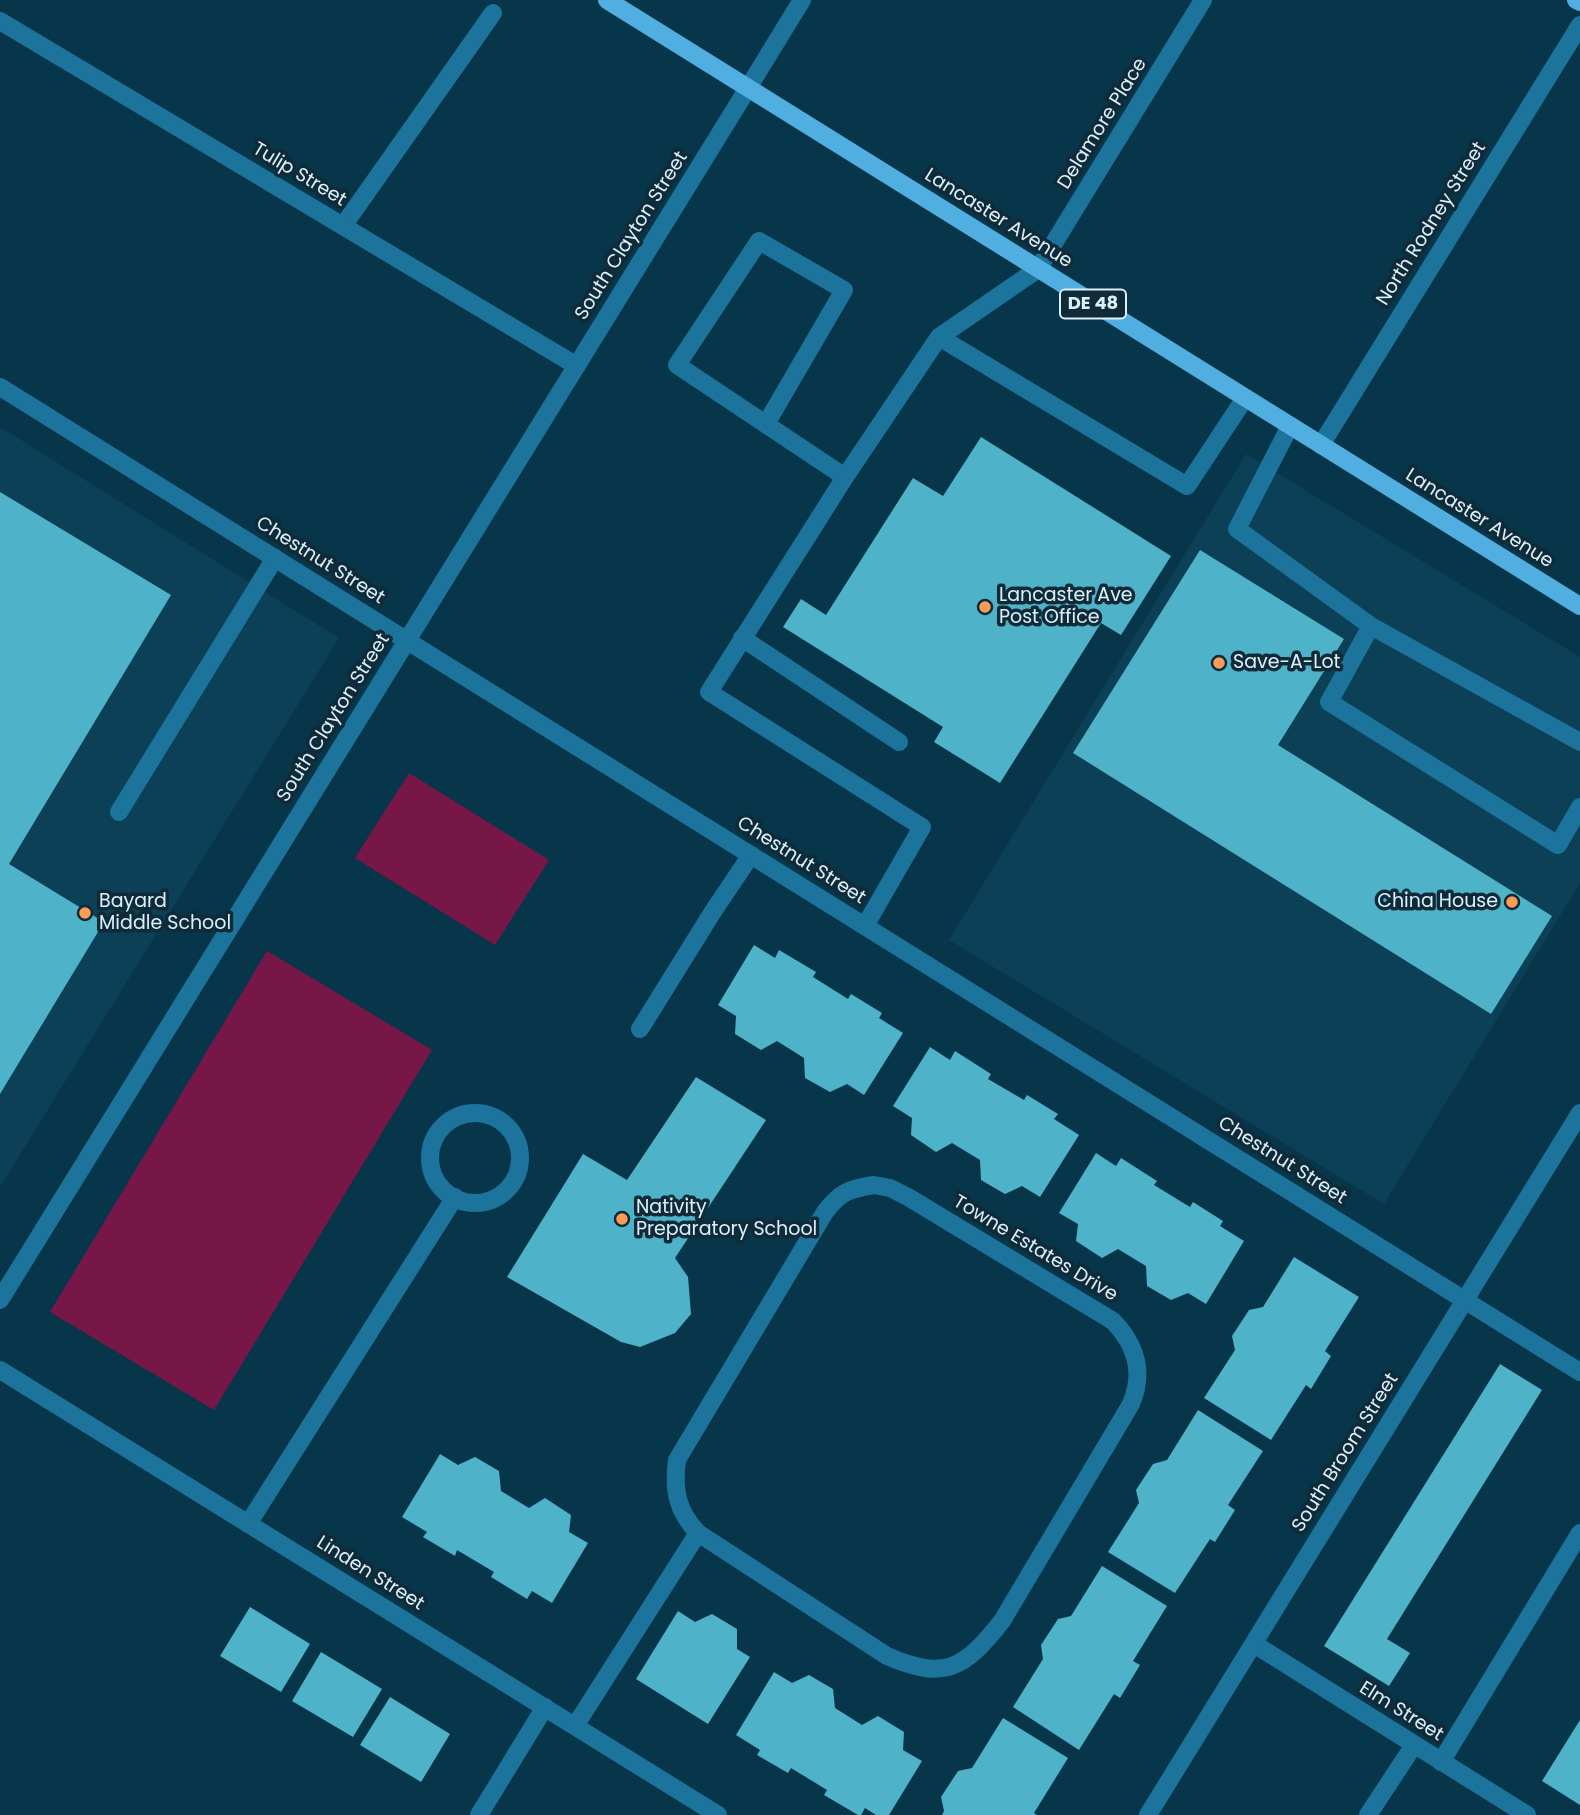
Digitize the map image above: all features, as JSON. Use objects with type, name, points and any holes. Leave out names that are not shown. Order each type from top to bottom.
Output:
[{"type":"main road","name":"Lancaster Avenue","points":[[607,0],[1580,606]]},
{"type":"street","name":"South Clayton Street","points":[[0,1300],[802,0]]},
{"type":"street","name":"Delamore Place","points":[[1038,269],[1203,0]]},
{"type":"street","points":[[343,226],[492,13]]},
{"type":"street","name":"Tulip Street","points":[[0,20],[577,366]]},
{"type":"street","name":"North Rodney Street","points":[[1321,445],[1580,25]]},
{"type":"street","points":[[766,424],[844,290],[759,241],[677,365],[845,477]]},
{"type":"street","points":[[865,926],[922,827],[709,692],[845,477],[940,337],[1038,269]]},
{"type":"street","points":[[940,337],[1187,486],[1245,398]]},
{"type":"street","name":"Chestnut Street","points":[[0,387],[1580,1372]]},
{"type":"street","points":[[1290,426],[1237,529],[1371,626],[1580,742]]},
{"type":"street","points":[[119,812],[275,558]]},
{"type":"street","points":[[1371,626],[1329,702],[1558,845],[1580,807]]},
{"type":"street","points":[[742,638],[899,742]]},
{"type":"street","points":[[640,1029],[751,855]]},
{"type":"street","points":[[472,1113],[493,1116],[506,1125],[516,1137],[520,1152],[519,1168],[513,1182],[496,1198],[480,1203],[464,1202],[456,1198],[439,1185],[431,1168],[430,1153],[435,1137],[444,1125],[457,1116],[472,1113]]},
{"type":"street","name":"South Broom Street","points":[[1148,1815],[1580,1114]]},
{"type":"street","name":"Towne Estates Drive","points":[[874,1185],[890,1188],[908,1197],[1113,1321],[1123,1331],[1135,1357],[1138,1388],[1131,1405],[1028,1579],[993,1632],[973,1652],[950,1668],[922,1670],[887,1656],[698,1533],[681,1512],[676,1496],[677,1460],[825,1212],[845,1191],[874,1185]]},
{"type":"street","points":[[248,1524],[456,1198]]},
{"type":"street","name":"Linden Street","points":[[0,1370],[718,1815]]},
{"type":"street","points":[[575,1726],[698,1533]]},
{"type":"street","points":[[1441,1762],[1580,1533]]},
{"type":"street","name":"Elm Street","points":[[1254,1644],[1527,1815]]},
{"type":"street","points":[[479,1815],[545,1707]]},
{"type":"street","points":[[1367,1815],[1414,1745]]},
{"type":"shaded area","name":"Bayard Middle School","points":[[0,427],[339,638],[0,1187]]},
{"type":"shaded area","points":[[1246,454],[1580,657],[1580,883],[1384,1204],[949,940]]},
{"type":"shaded area","points":[[409,773],[549,860],[495,945],[355,858]]},
{"type":"shaded area","points":[[267,951],[432,1050],[214,1410],[50,1312]]},
{"type":"building","name":"Lancaster Ave Post Office","points":[[981,437],[1171,556],[1121,635],[1101,623],[1000,783],[934,742],[943,727],[783,627],[801,599],[826,615],[913,478],[943,496]]},
{"type":"building","name":"Bayard Middle School","points":[[0,492],[171,595],[9,864],[104,922],[0,1094]]},
{"type":"building","points":[[1200,550],[1344,639],[1278,745],[1552,916],[1491,1014],[1073,753]]},
{"type":"building","points":[[754,945],[775,958],[779,950],[816,972],[813,977],[848,999],[851,994],[882,1013],[879,1018],[903,1033],[864,1095],[847,1084],[830,1092],[805,1078],[804,1058],[777,1041],[761,1050],[735,1034],[736,1016],[718,1005]]},
{"type":"building","points":[[930,1047],[950,1060],[955,1051],[991,1074],[988,1079],[1024,1100],[1027,1095],[1058,1114],[1054,1119],[1079,1135],[1040,1197],[1022,1186],[1005,1194],[981,1180],[980,1160],[952,1143],[936,1152],[911,1135],[912,1118],[893,1106]]},
{"type":"building","name":"Nativity Preparatory School","points":[[696,1077],[766,1120],[675,1258],[688,1277],[691,1314],[675,1333],[640,1347],[621,1342],[507,1277],[583,1154],[627,1180]]},
{"type":"building","points":[[1096,1153],[1116,1166],[1121,1158],[1157,1181],[1154,1185],[1190,1207],[1193,1202],[1223,1221],[1220,1226],[1244,1241],[1206,1304],[1188,1293],[1171,1300],[1147,1286],[1146,1266],[1118,1249],[1102,1258],[1076,1241],[1078,1224],[1059,1213]]},
{"type":"building","points":[[1294,1257],[1359,1297],[1325,1351],[1331,1356],[1311,1389],[1306,1385],[1271,1440],[1204,1398],[1235,1350],[1232,1336],[1249,1310],[1263,1307]]},
{"type":"building","points":[[1500,1364],[1542,1390],[1387,1639],[1410,1653],[1389,1686],[1324,1646]]},
{"type":"building","points":[[1198,1410],[1263,1451],[1228,1505],[1235,1510],[1215,1542],[1210,1539],[1175,1593],[1108,1552],[1139,1503],[1136,1490],[1153,1464],[1167,1460]]},
{"type":"building","points":[[440,1454],[458,1465],[475,1457],[499,1471],[501,1491],[529,1508],[545,1498],[571,1515],[569,1532],[588,1543],[552,1603],[532,1591],[527,1599],[491,1577],[494,1572],[457,1550],[455,1556],[423,1537],[427,1532],[402,1517]]},
{"type":"building","points":[[1102,1566],[1167,1606],[1133,1661],[1140,1665],[1120,1698],[1114,1694],[1079,1750],[1013,1707],[1043,1659],[1041,1645],[1058,1619],[1071,1616]]},
{"type":"building","points":[[250,1607],[310,1644],[281,1692],[220,1656]]},
{"type":"building","points":[[678,1611],[695,1622],[712,1614],[737,1629],[737,1649],[750,1657],[708,1724],[636,1679]]},
{"type":"building","points":[[321,1652],[382,1689],[353,1737],[292,1701]]},
{"type":"building","points":[[774,1672],[792,1683],[809,1675],[833,1689],[835,1708],[862,1725],[878,1716],[904,1732],[903,1750],[922,1761],[889,1815],[876,1815],[865,1808],[861,1815],[858,1815],[824,1795],[827,1790],[791,1768],[788,1773],[757,1755],[760,1750],[736,1735]]},
{"type":"building","points":[[390,1697],[450,1734],[421,1782],[360,1745]]},
{"type":"building","points":[[1003,1718],[1068,1758],[1034,1813],[1037,1815],[942,1815],[944,1811],[941,1797],[958,1771],[972,1768]]},
{"type":"building","points":[[1580,1720],[1580,1805],[1542,1781]]},
{"type":"place","name":"Lancaster Ave Post Office","points":[[985,607]]},
{"type":"place","name":"Save-A-Lot","points":[[1219,663]]},
{"type":"place","name":"China House","points":[[1512,902]]},
{"type":"place","name":"Bayard Middle School","points":[[85,913]]},
{"type":"place","name":"Nativity Preparatory School","points":[[622,1219]]}]
